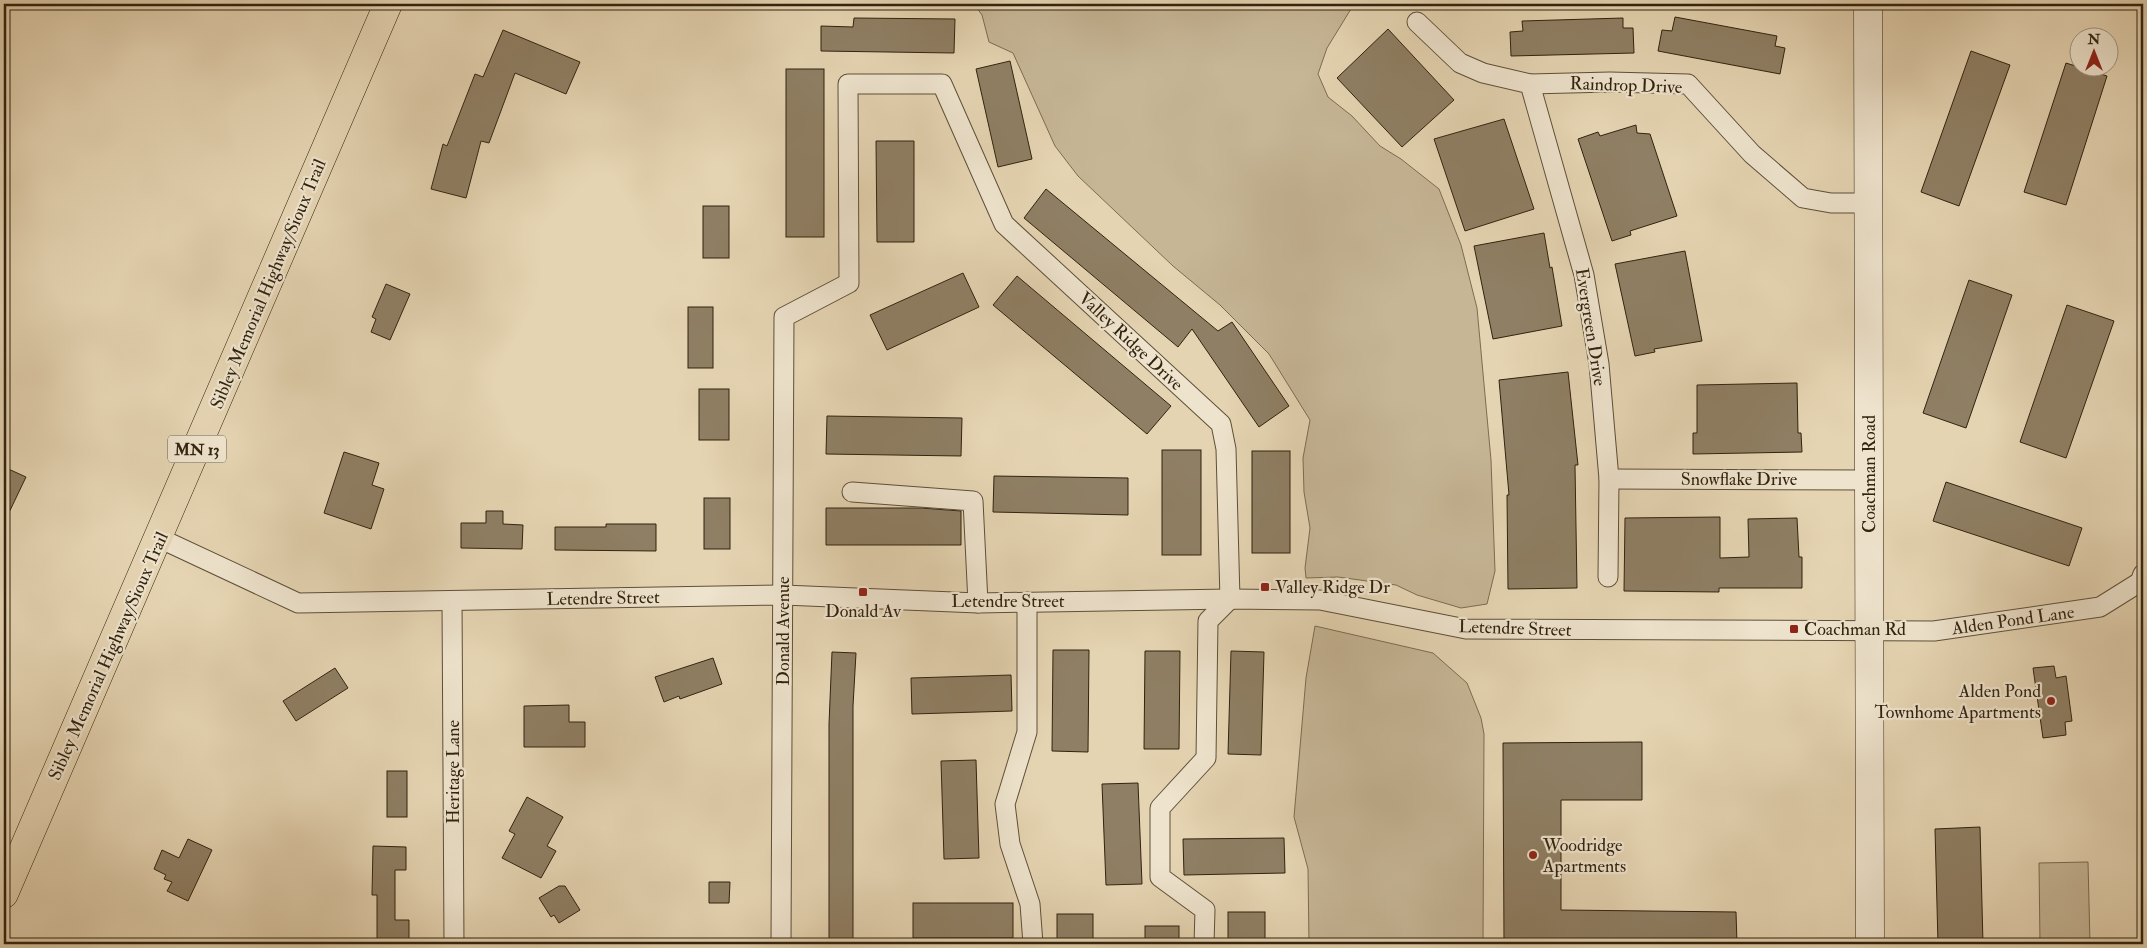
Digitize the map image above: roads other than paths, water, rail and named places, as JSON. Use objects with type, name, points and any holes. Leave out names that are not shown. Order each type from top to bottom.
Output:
[{"type":"highway","name":"Sibley Memorial Highway/Sioux Trail","points":[[4,894],[388,4]]},
{"type":"street","name":"Coachman Road","points":[[1868,4],[1870,944]]},
{"type":"street","name":"Raindrop Drive","points":[[1417,22],[1460,63],[1483,73],[1530,84],[1610,82],[1688,84],[1752,154],[1803,198],[1830,203],[1869,203]]},
{"type":"street","name":"Valley Ridge Drive","points":[[784,317],[849,283],[848,84],[942,84],[1004,224],[1221,424],[1226,449],[1230,598]]},
{"type":"street","name":"Evergreen Drive","points":[[1530,84],[1584,275],[1599,364],[1609,479],[1608,577]]},
{"type":"street","name":"Donald Avenue","points":[[780,944],[784,317]]},
{"type":"street","name":"Snowflake Drive","points":[[1609,479],[1869,480]]},
{"type":"street","points":[[852,492],[973,501],[978,603]]},
{"type":"street","name":"Letendre Street","points":[[159,538],[298,603],[783,596],[978,603],[1230,598],[1320,600],[1466,629],[1869,632]]},
{"type":"street","name":"Alden Pond Lane","points":[[1869,632],[1934,631],[2100,607],[2140,582],[2143,574]]},
{"type":"street","points":[[1204,944],[1204,910],[1160,877],[1160,808],[1206,758],[1208,621],[1230,598]]},
{"type":"street","name":"Heritage Lane","points":[[452,601],[454,944]]},
{"type":"street","points":[[1027,602],[1027,732],[1005,804],[1010,844],[1030,904],[1033,944]]},
{"type":"place","name":"Valley Ridge Dr","points":[[1265,587]]},
{"type":"place","name":"Donald Av","points":[[863,592]]},
{"type":"place","name":"Coachman Rd","points":[[1794,629]]},
{"type":"place","name":"Alden Pond Townhome Apartments","points":[[2051,701]]},
{"type":"place","name":"Woodridge Apartments","points":[[1533,855]]}]
